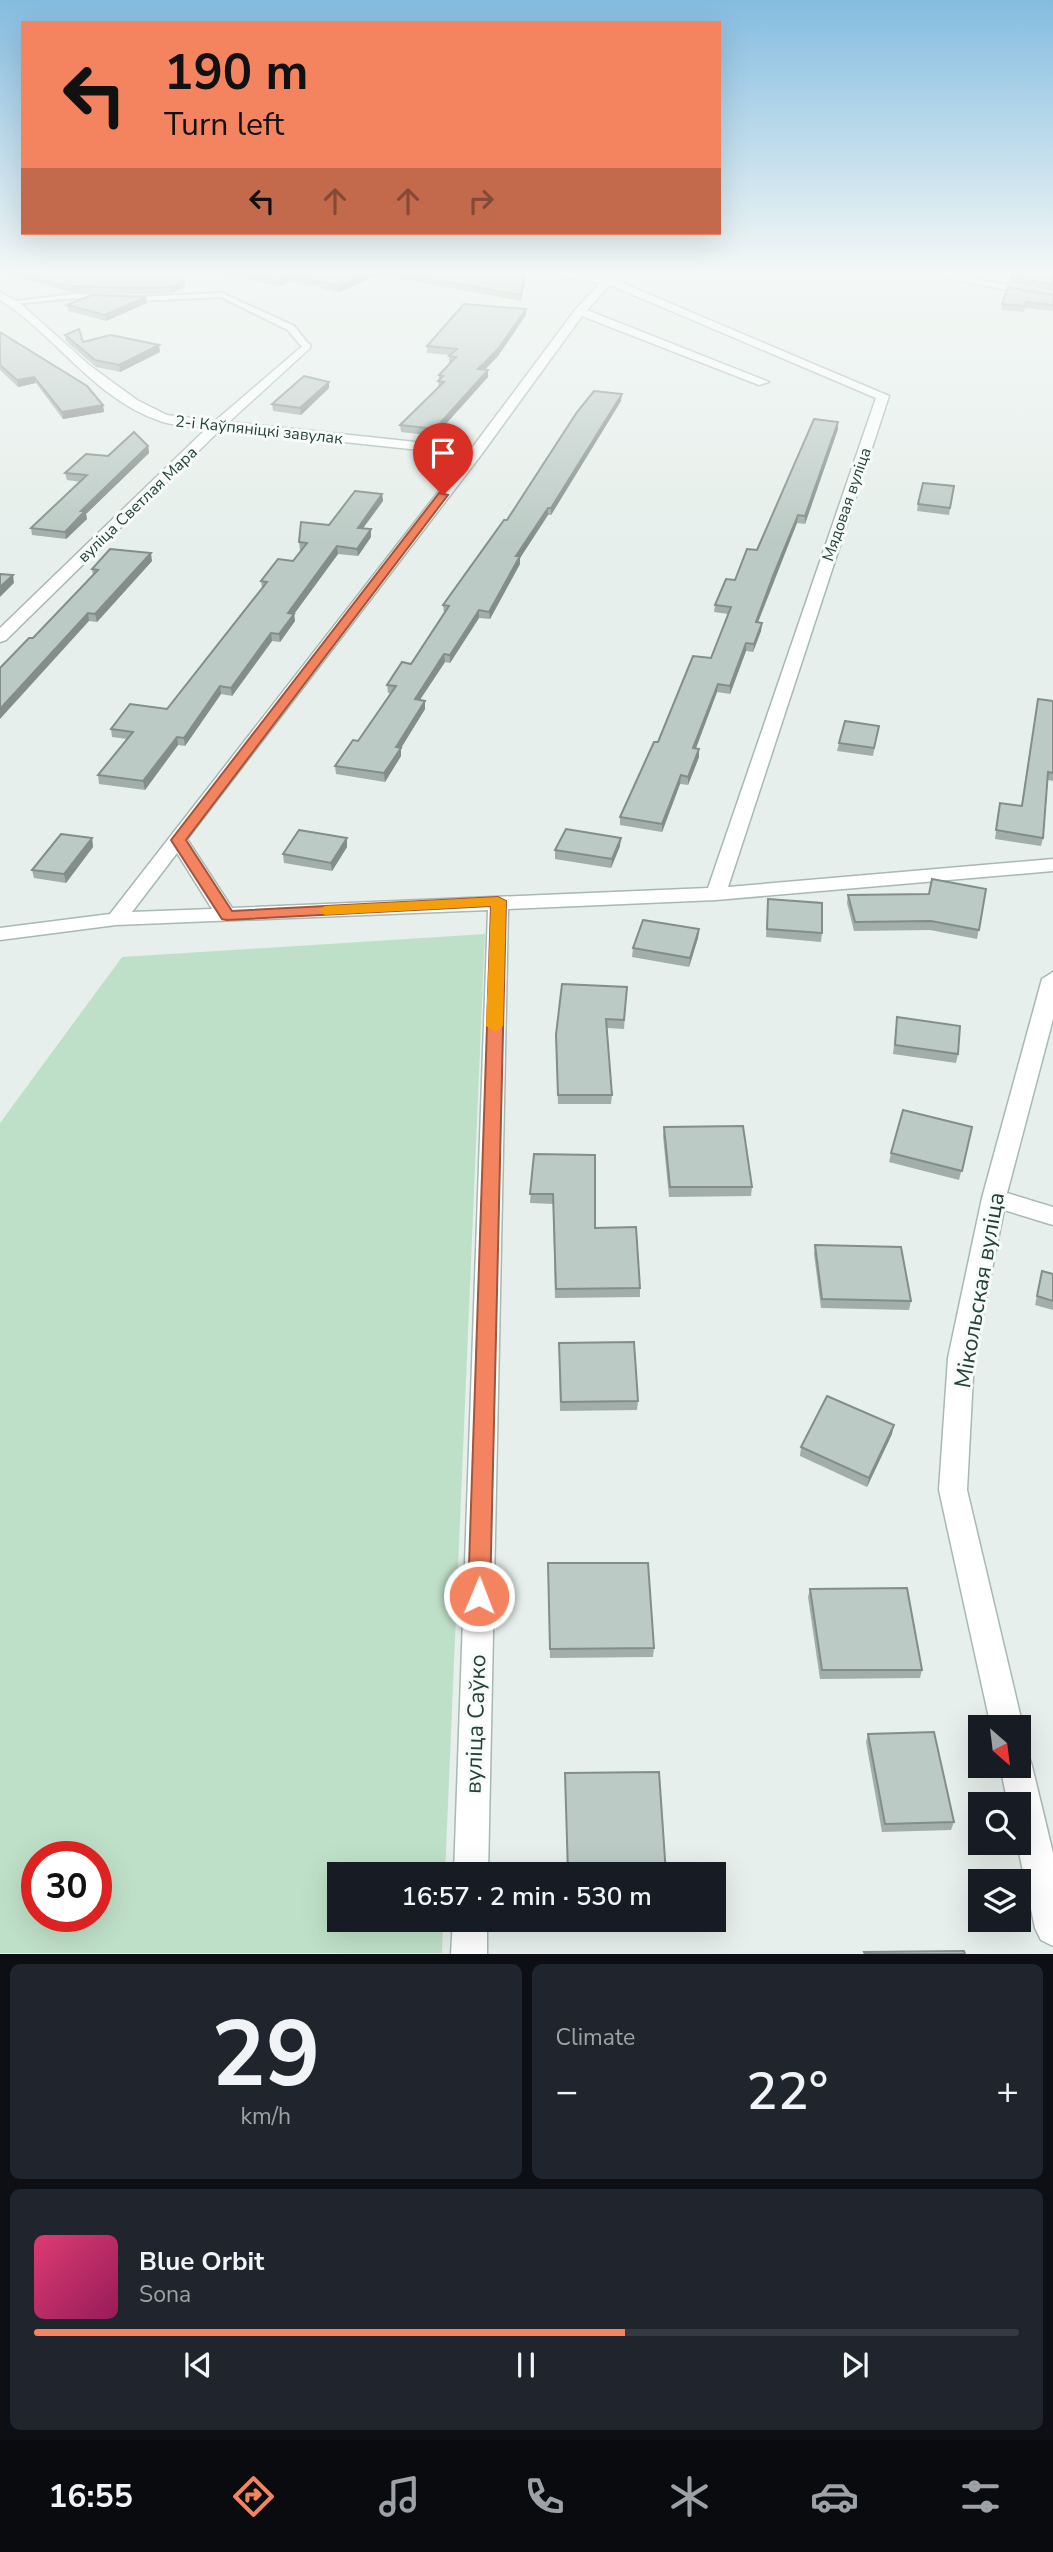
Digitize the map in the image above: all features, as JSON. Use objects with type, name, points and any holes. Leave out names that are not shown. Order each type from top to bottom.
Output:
[{"type":"street","name":"2-і Каўпяніцкі завулак","points":[[81,361],[140,410],[165,419],[476,452]]},
{"type":"street","name":"вуліца Светлая Мара","points":[[0,636],[219,424],[289,361]]},
{"type":"street","points":[[116,919],[543,361]]},
{"type":"street","points":[[709,361],[763,382]]},
{"type":"street","name":"Мядовая вуліца","points":[[716,894],[883,396],[806,361]]},
{"type":"street","points":[[178,840],[227,915]]},
{"type":"street","points":[[0,934],[116,919],[716,894],[1053,865]]},
{"type":"street","name":"вуліца Саўко","points":[[471,1862],[498,901]]},
{"type":"street","name":"Мікольская вуліца","points":[[1004,1715],[953,1490],[961,1358],[994,1198],[1053,979]]},
{"type":"street","points":[[994,1198],[1053,1216]]},
{"type":"street","points":[[1019,1778],[1053,1928]]},
{"type":"street","points":[[469,1954],[470,1932]]},
{"type":"green space","points":[[485,934],[446,1862],[327,1862],[327,1932],[443,1932],[442,1953],[0,1953],[0,1123],[122,957]]},
{"type":"building","points":[[0,361],[47,361],[87,386],[103,405],[62,412],[34,377],[17,380],[0,365]]},
{"type":"building","points":[[101,361],[127,361],[119,365]]},
{"type":"building","points":[[452,361],[486,361],[478,369],[488,370],[435,429],[400,425],[444,382],[438,381],[443,376],[439,375]]},
{"type":"building","points":[[304,376],[329,382],[300,408],[272,404]]},
{"type":"building","points":[[594,391],[622,394],[551,508],[548,508],[516,556],[520,556],[489,612],[479,610],[450,655],[444,654],[415,699],[425,701],[396,747],[401,748],[384,773],[335,766],[353,740],[358,741],[396,686],[387,685],[402,662],[411,664],[449,606],[443,605],[504,520],[507,520],[577,412]]},
{"type":"building","points":[[814,419],[838,422],[805,516],[798,515],[773,576],[756,622],[762,623],[754,644],[746,643],[730,686],[718,684],[693,748],[699,749],[688,777],[681,775],[662,824],[620,817],[654,742],[658,742],[693,656],[711,658],[731,607],[715,605],[726,579],[735,580],[747,549],[757,550]]},
{"type":"building","points":[[134,432],[148,446],[81,511],[85,511],[65,532],[31,528],[87,475],[65,473],[86,454],[108,456]]},
{"type":"building","points":[[923,483],[954,486],[950,508],[918,504]]},
{"type":"building","points":[[355,491],[382,494],[358,528],[371,529],[357,549],[337,546],[288,613],[294,614],[279,634],[271,633],[231,688],[220,686],[184,738],[177,737],[143,781],[98,775],[133,732],[111,729],[130,704],[167,709],[267,582],[261,581],[278,559],[293,561],[307,543],[299,542],[301,522],[329,525]]},
{"type":"building","points":[[110,549],[151,553],[95,614],[88,613],[0,709],[0,668],[29,638],[33,638],[98,570],[92,569]]},
{"type":"building","points":[[0,574],[13,575],[0,587]]},
{"type":"building","points":[[1038,699],[1053,701],[1053,773],[1048,772],[1043,838],[996,830],[1000,803],[1022,806]]},
{"type":"building","points":[[845,721],[879,726],[874,748],[839,743]]},
{"type":"building","points":[[566,829],[621,838],[612,859],[555,850]]},
{"type":"building","points":[[299,830],[347,838],[331,863],[283,854]]},
{"type":"building","points":[[61,834],[92,838],[64,874],[32,870]]},
{"type":"building","points":[[932,879],[986,889],[979,930],[931,921],[855,922],[848,895],[929,894]]},
{"type":"building","points":[[768,899],[822,903],[822,933],[767,929]]},
{"type":"building","points":[[643,920],[699,929],[690,958],[633,948]]},
{"type":"building","points":[[562,984],[627,987],[624,1020],[606,1019],[612,1095],[558,1095],[556,1035]]},
{"type":"building","points":[[897,1017],[960,1026],[958,1054],[895,1045]]},
{"type":"building","points":[[903,1110],[972,1127],[962,1171],[891,1153]]},
{"type":"building","points":[[743,1126],[752,1187],[670,1187],[664,1127]]},
{"type":"building","points":[[534,1154],[595,1155],[595,1228],[636,1227],[640,1288],[556,1289],[553,1194],[530,1194]]},
{"type":"building","points":[[815,1245],[901,1247],[911,1301],[822,1299]]},
{"type":"building","points":[[1042,1271],[1053,1274],[1053,1301],[1037,1296]]},
{"type":"building","points":[[634,1342],[638,1401],[561,1402],[559,1343]]},
{"type":"building","points":[[827,1396],[894,1425],[869,1478],[801,1447]]},
{"type":"building","points":[[548,1563],[648,1563],[654,1648],[550,1649]]},
{"type":"building","points":[[907,1588],[922,1670],[822,1670],[810,1589]]},
{"type":"building","points":[[934,1732],[954,1822],[885,1824],[868,1734]]},
{"type":"building","points":[[659,1772],[665,1862],[568,1862],[565,1773]]},
{"type":"building","points":[[964,1951],[965,1954],[864,1952]]},
{"type":"slow traffic","points":[[325,910],[498,901],[495,1026]]},
{"type":"route","points":[[443,495],[178,840],[227,915],[498,901],[479,1596]]}]
